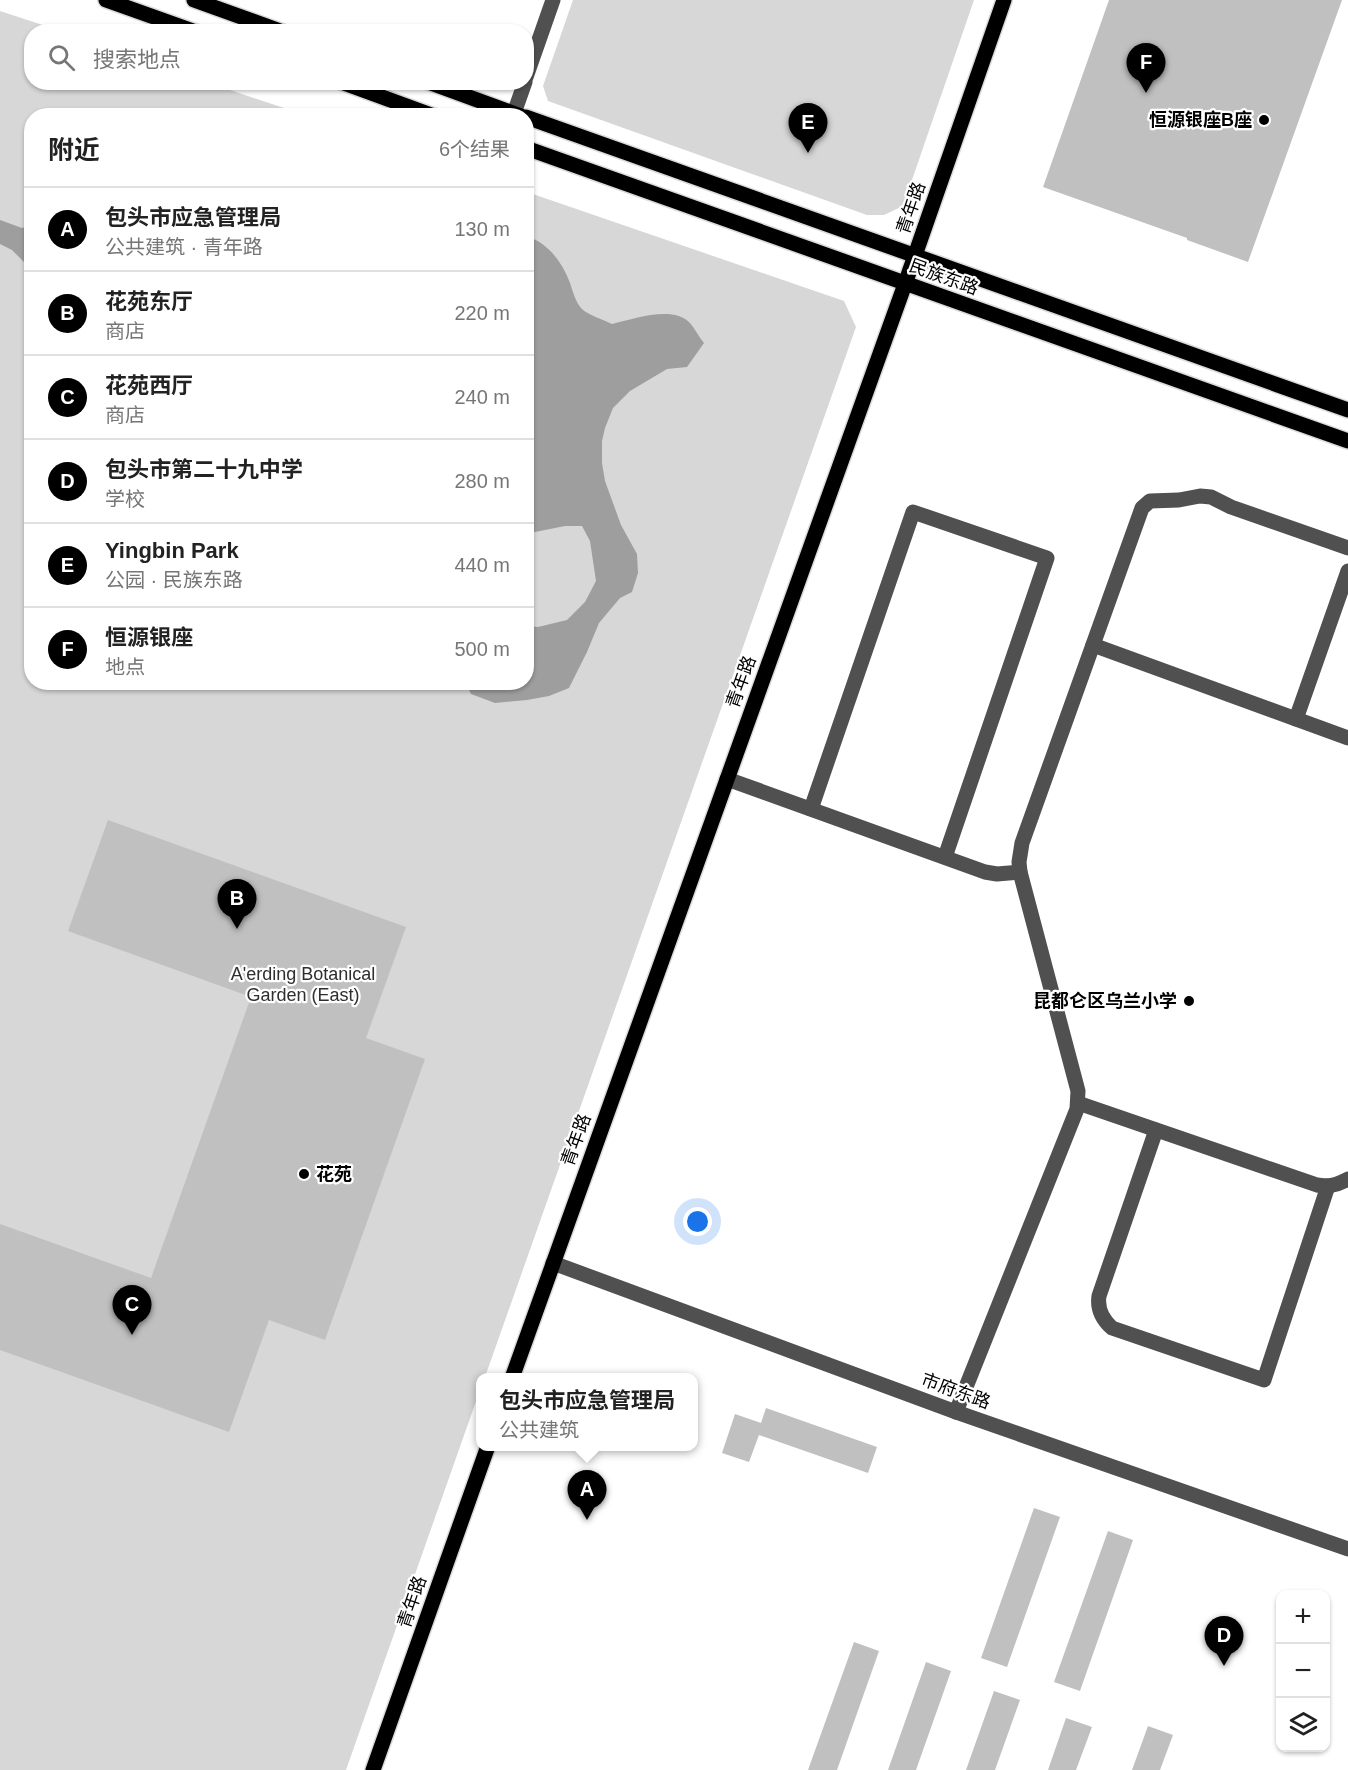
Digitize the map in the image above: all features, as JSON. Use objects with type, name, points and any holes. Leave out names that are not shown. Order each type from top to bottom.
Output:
[{"type":"main road","points":[[106,0],[174,24]]},
{"type":"main road","points":[[194,0],[261,24]]},
{"type":"main road","name":"青年路","points":[[513,1373],[905,284],[1004,0]]},
{"type":"main road","points":[[362,90],[412,108]]},
{"type":"main road","name":"民族东路","points":[[450,90],[500,108]]},
{"type":"main road","name":"民族东路","points":[[534,120],[1348,410]]},
{"type":"main road","name":"民族东路","points":[[534,151],[1348,441]]},
{"type":"main road","name":"青年路","points":[[374,1770],[486,1451]]},
{"type":"street","points":[[534,54],[553,0]]},
{"type":"street","points":[[520,108],[524,90]]},
{"type":"street","points":[[956,1412],[1075,1119],[1078,1091],[1019,862],[1022,843],[1142,508],[1150,501],[1211,496],[1232,507],[1348,548]]},
{"type":"street","points":[[810,809],[913,512],[1047,558],[945,857]]},
{"type":"street","points":[[1296,719],[1348,571]]},
{"type":"street","points":[[1093,645],[1348,738]]},
{"type":"street","points":[[727,778],[997,874],[1020,872]]},
{"type":"street","points":[[1078,1103],[1317,1185],[1337,1185],[1348,1179]]},
{"type":"street","points":[[1156,1130],[1099,1296],[1099,1310],[1112,1328],[1264,1380],[1328,1186]]},
{"type":"street","name":"市府东路","points":[[553,1263],[956,1412],[1348,1549]]},
{"type":"green space","points":[[573,0],[974,0],[903,206],[884,215],[867,215],[548,101],[543,86]]},
{"type":"green space","name":"A'erding Botanical Garden (East)","points":[[0,11],[40,24],[24,24],[24,90],[230,90],[284,108],[24,108],[24,690],[534,690],[534,194],[844,301],[856,327],[486,1373],[476,1373],[476,1401],[346,1770],[0,1770]]},
{"type":"shaded area","points":[[0,220],[24,227],[24,262],[12,250],[0,244]]},
{"type":"shaded area","points":[[534,239],[559,261],[578,304],[588,313],[612,324],[653,315],[674,315],[690,323],[704,343],[687,367],[667,369],[630,391],[613,408],[605,428],[602,441],[602,463],[605,481],[621,525],[637,554],[638,573],[632,592],[620,598],[599,623],[569,688],[549,696],[495,703],[471,694],[469,690],[534,690],[534,627],[567,620],[585,602],[596,581],[590,541],[582,526],[565,526],[535,532]]},
{"type":"building","points":[[1109,0],[1342,0],[1248,262],[1043,187]]},
{"type":"building","points":[[108,820],[406,927],[366,1038],[425,1059],[325,1340],[269,1320],[229,1432],[0,1350],[0,1224],[151,1278],[251,997],[68,931]]},
{"type":"building","points":[[766,1408],[877,1447],[868,1473],[759,1435],[749,1462],[722,1453],[735,1414],[761,1423]]},
{"type":"building","points":[[1034,1508],[1060,1517],[1007,1667],[981,1658]]},
{"type":"building","points":[[1108,1531],[1133,1540],[1080,1691],[1054,1682]]},
{"type":"building","points":[[854,1642],[879,1651],[837,1770],[808,1770]]},
{"type":"building","points":[[926,1662],[951,1671],[916,1770],[888,1770]]},
{"type":"building","points":[[994,1691],[1020,1700],[995,1770],[966,1770]]},
{"type":"building","points":[[1066,1718],[1092,1727],[1076,1770],[1048,1770]]},
{"type":"building","points":[[1148,1726],[1173,1735],[1160,1770],[1132,1770]]},
{"type":"place","name":"恒源银座","points":[[1146,93]]},
{"type":"place","name":"恒源银座B座","points":[[1264,120]]},
{"type":"place","name":"Yingbin Park","points":[[808,153]]},
{"type":"place","name":"花苑东厅","points":[[237,929]]},
{"type":"place","name":"昆都仑区乌兰小学","points":[[1189,1001]]},
{"type":"place","name":"花苑","points":[[304,1174]]},
{"type":"place","name":"花苑西厅","points":[[132,1335]]},
{"type":"place","name":"包头市应急管理局","points":[[587,1520]]},
{"type":"place","name":"包头市第二十九中学","points":[[1224,1666]]}]
